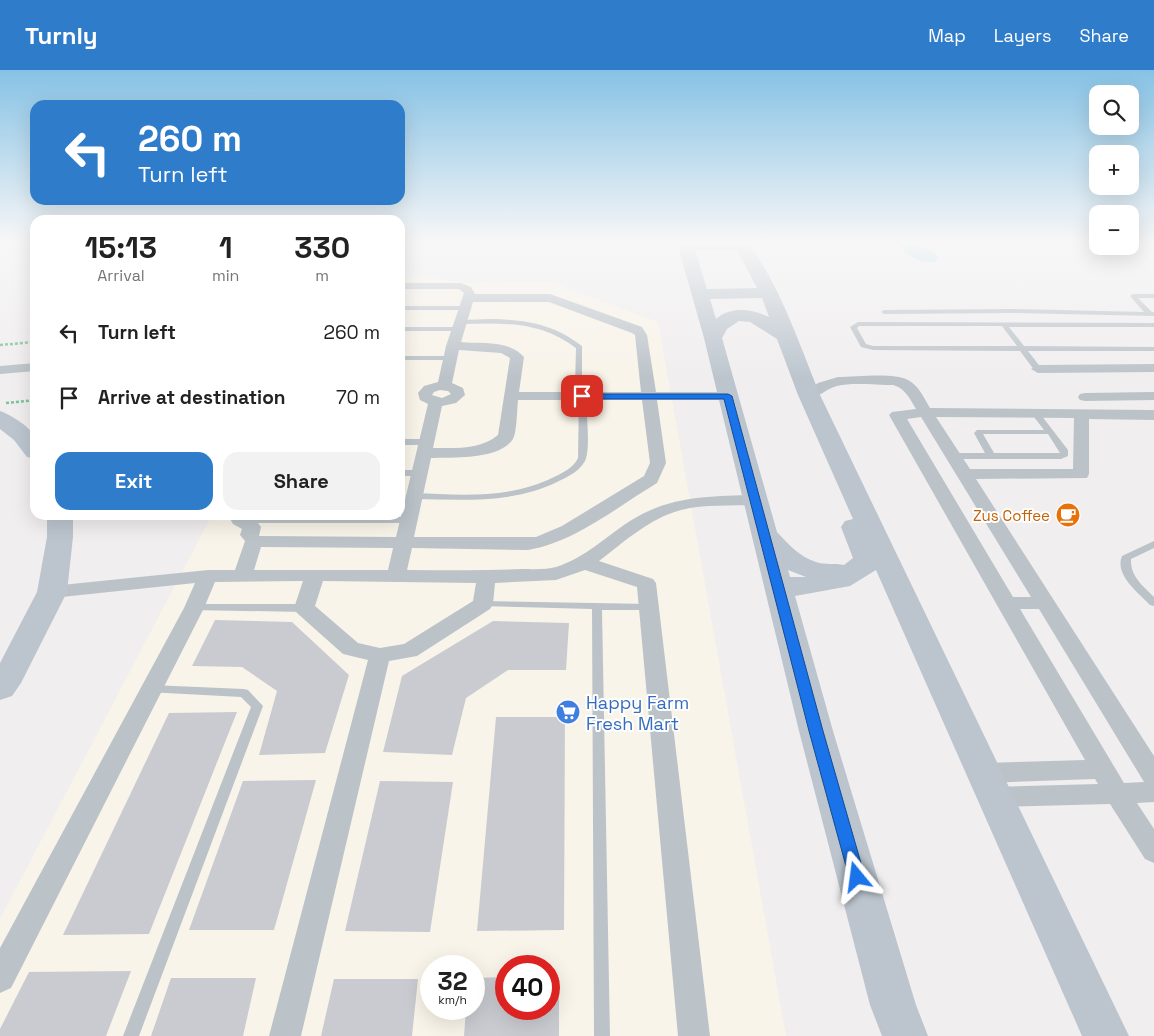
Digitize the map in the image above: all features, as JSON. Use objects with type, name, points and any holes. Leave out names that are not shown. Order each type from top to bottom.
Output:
[{"type":"street","points":[[396,576],[436,402],[426,398],[425,393],[432,388],[444,386],[470,293],[465,288]]},
{"type":"street","points":[[698,288],[777,585],[893,1005],[905,1036]]},
{"type":"street","points":[[765,288],[827,435],[1106,1036]]},
{"type":"street","points":[[241,520],[252,528],[249,535],[254,541],[528,544],[540,542],[568,530],[650,479],[658,463],[641,335],[631,327],[550,298],[467,303]]},
{"type":"street","points":[[713,338],[717,327],[725,319],[740,316],[760,318],[772,324],[786,337]]},
{"type":"street","points":[[425,447],[487,449],[500,443],[506,437],[517,356],[504,349],[489,347],[452,352]]},
{"type":"street","points":[[0,370],[30,367]]},
{"type":"street","points":[[1038,369],[1154,368]]},
{"type":"street","points":[[809,395],[823,386],[838,381],[893,380],[912,390],[1154,777]]},
{"type":"street","points":[[512,392],[727,392]]},
{"type":"street","points":[[965,474],[1081,474],[1090,414],[1085,397],[1154,396]]},
{"type":"street","points":[[1153,850],[1102,769],[897,415],[926,412],[1154,415]]},
{"type":"street","points":[[0,418],[30,439]]},
{"type":"street","points":[[777,585],[802,587],[840,580],[865,565],[867,558],[825,452],[824,446],[827,435]]},
{"type":"street","points":[[52,592],[208,576],[486,577],[556,574],[585,562],[647,518],[667,509],[705,501],[755,500]]},
{"type":"street","points":[[0,688],[10,675],[52,592],[60,537],[60,520]]},
{"type":"street","points":[[764,534],[783,556],[807,569],[826,572],[854,571]]},
{"type":"street","points":[[242,576],[254,541]]},
{"type":"street","points":[[585,562],[646,584],[650,607],[694,1036]]},
{"type":"street","points":[[315,575],[304,608],[351,649],[380,655],[408,651],[483,604],[486,577]]},
{"type":"street","points":[[0,978],[194,608],[208,576]]},
{"type":"street","points":[[1006,603],[1046,603]]},
{"type":"street","points":[[285,1036],[380,655]]},
{"type":"street","points":[[990,785],[1102,769]]},
{"type":"street","points":[[990,785],[1117,794],[1154,792]]},
{"type":"lane","points":[[1152,314],[1133,296],[1154,296]]},
{"type":"lane","points":[[405,308],[467,303]]},
{"type":"lane","points":[[884,312],[1012,311],[1152,314]]},
{"type":"lane","points":[[405,328],[527,322],[543,326],[573,340],[580,347],[582,458],[573,470],[556,480],[515,494],[480,498],[414,496]]},
{"type":"lane","points":[[1154,325],[858,324],[854,327],[863,346],[873,348],[1154,348]]},
{"type":"lane","points":[[1004,325],[1024,348],[1038,369]]},
{"type":"lane","points":[[405,357],[452,352]]},
{"type":"lane","points":[[954,456],[1061,456],[1065,454],[1035,413]]},
{"type":"lane","points":[[991,456],[978,433],[1050,432]]},
{"type":"lane","points":[[405,443],[425,447]]},
{"type":"lane","points":[[405,473],[419,473]]},
{"type":"lane","points":[[1154,544],[1126,558],[1125,564],[1129,576],[1154,603]]},
{"type":"lane","points":[[483,604],[650,607]]},
{"type":"lane","points":[[597,605],[602,1036]]},
{"type":"lane","points":[[194,608],[304,608]]},
{"type":"lane","points":[[131,1036],[257,706],[244,693],[150,689]]},
{"type":"path","points":[[0,345],[30,342]]},
{"type":"path","points":[[0,404],[30,401]]},
{"type":"shaded area","points":[[405,288],[568,288],[658,322],[786,1036],[0,1036],[0,919],[209,520],[405,520]]},
{"type":"building","points":[[215,620],[292,622],[349,675],[325,753],[259,755],[277,691],[242,667],[192,666]]},
{"type":"building","points":[[493,621],[569,623],[566,670],[508,670],[466,698],[452,755],[383,752],[402,676]]},
{"type":"building","points":[[237,712],[149,934],[63,935],[169,713]]},
{"type":"building","points":[[496,717],[565,717],[564,930],[477,931]]},
{"type":"building","points":[[316,780],[274,930],[189,930],[243,781]]},
{"type":"building","points":[[380,781],[453,782],[430,932],[345,931]]},
{"type":"building","points":[[131,971],[106,1036],[0,1036],[0,1029],[29,972]]},
{"type":"building","points":[[495,977],[495,1020],[559,1020],[559,1036],[464,1036],[465,1020],[485,1020],[485,978]]},
{"type":"building","points":[[171,978],[256,978],[243,1036],[151,1036]]},
{"type":"building","points":[[334,979],[418,979],[412,1036],[321,1036]]},
{"type":"place","name":"Zus Coffee","points":[[1068,515]]},
{"type":"place","name":"Happy Farm Fresh Mart","points":[[568,712]]},
{"type":"route","points":[[582,396],[728,396],[816,731],[857,877]]}]
